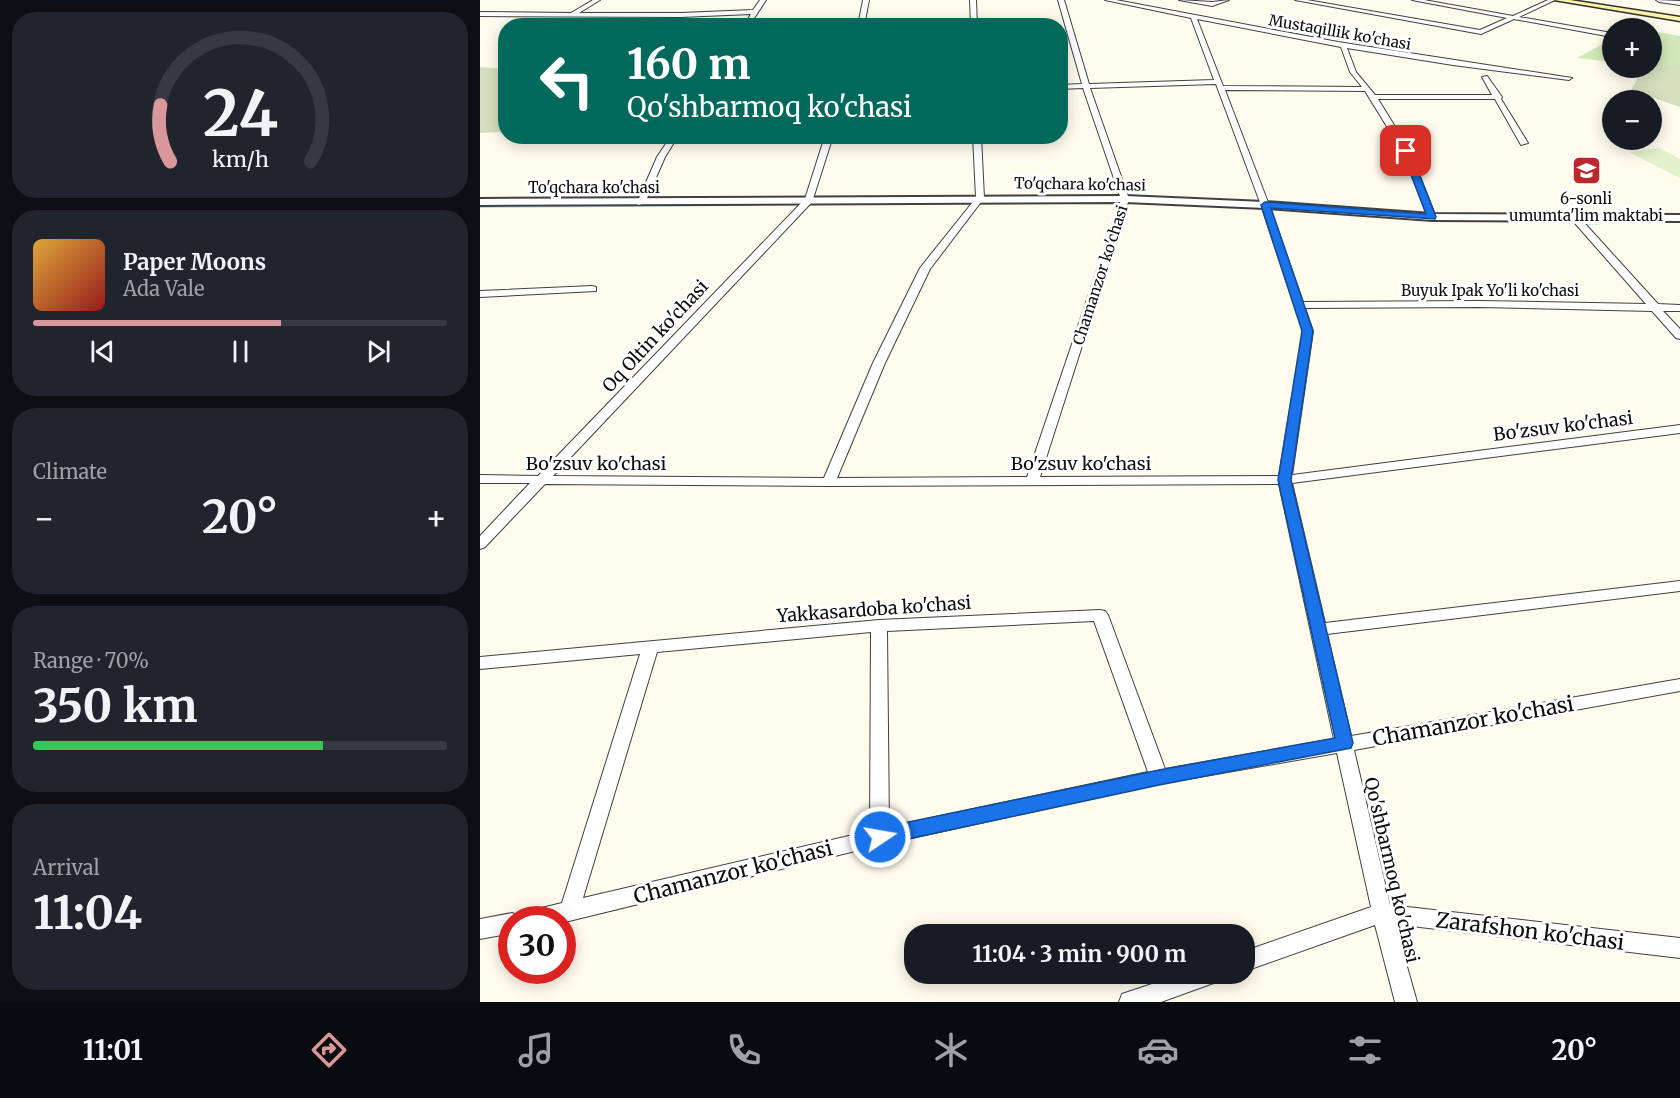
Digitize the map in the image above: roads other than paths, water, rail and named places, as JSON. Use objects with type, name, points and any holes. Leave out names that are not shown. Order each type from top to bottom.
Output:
[{"type":"main road","points":[[1557,0],[1680,20]]},
{"type":"street","points":[[572,15],[597,0]]},
{"type":"street","points":[[751,18],[763,0]]},
{"type":"street","points":[[863,18],[866,0]]},
{"type":"street","points":[[973,0],[974,18]]},
{"type":"street","name":"Chamanzor ko'chasi","points":[[1061,0],[1066,18]]},
{"type":"street","name":"Mustaqillik ko'chasi","points":[[1108,0],[1194,18],[1482,69],[1569,78]]},
{"type":"street","points":[[1182,0],[1215,3],[1226,0]]},
{"type":"street","points":[[1298,0],[1484,32],[1552,0]]},
{"type":"street","points":[[1415,0],[1602,33]]},
{"type":"street","points":[[1659,0],[1680,3]]},
{"type":"street","points":[[1151,9],[1167,3]]},
{"type":"street","points":[[480,14],[755,12]]},
{"type":"street","name":"Qo'shbarmoq ko'chasi","points":[[1194,18],[1265,205],[1308,331],[1285,480],[1382,913],[1406,1002]]},
{"type":"street","name":"Chamanzor ko'chasi","points":[[1032,482],[1125,199],[1086,86],[1068,24]]},
{"type":"street","points":[[1343,44],[1353,72],[1374,97],[1406,151],[1432,217]]},
{"type":"street","points":[[1485,77],[1524,143]]},
{"type":"street","points":[[1068,87],[1219,85],[1366,89]]},
{"type":"street","points":[[1374,97],[1498,97]]},
{"type":"street","points":[[641,203],[661,157],[670,144]]},
{"type":"street","name":"Oq Oltin ko'chasi","points":[[480,544],[809,200],[826,144]]},
{"type":"street","points":[[829,482],[879,363],[925,268],[980,198],[977,144]]},
{"type":"street","name":"To'qchara ko'chasi","points":[[480,202],[1125,199],[1265,205],[1432,217],[1680,218]]},
{"type":"street","points":[[1576,219],[1680,336]]},
{"type":"street","points":[[480,294],[592,289]]},
{"type":"street","name":"Buyuk Ipak Yo'li ko'chasi","points":[[1299,305],[1680,308]]},
{"type":"street","name":"Bo'zsuv ko'chasi","points":[[480,479],[540,482],[1285,480],[1680,429]]},
{"type":"street","points":[[1317,630],[1680,586]]},
{"type":"street","name":"Yakkasardoba ko'chasi","points":[[480,663],[879,626],[1100,615],[1159,777]]},
{"type":"street","points":[[879,626],[880,837]]},
{"type":"street","points":[[571,906],[650,648]]},
{"type":"street","name":"Chamanzor ko'chasi","points":[[576,910],[880,837],[1159,777],[1680,685]]},
{"type":"street","name":"Zarafshon ko'chasi","points":[[1255,958],[1382,913],[1680,948]]},
{"type":"street","points":[[480,929],[498,926]]},
{"type":"street","points":[[1130,1002],[1182,984]]},
{"type":"waterway","points":[[480,205],[751,203]]},
{"type":"waterway","points":[[1495,220],[1570,221]]},
{"type":"waterway","points":[[1585,222],[1632,220]]},
{"type":"place","name":"6-sonli umumta'lim maktabi","points":[[1586,171]]}]
